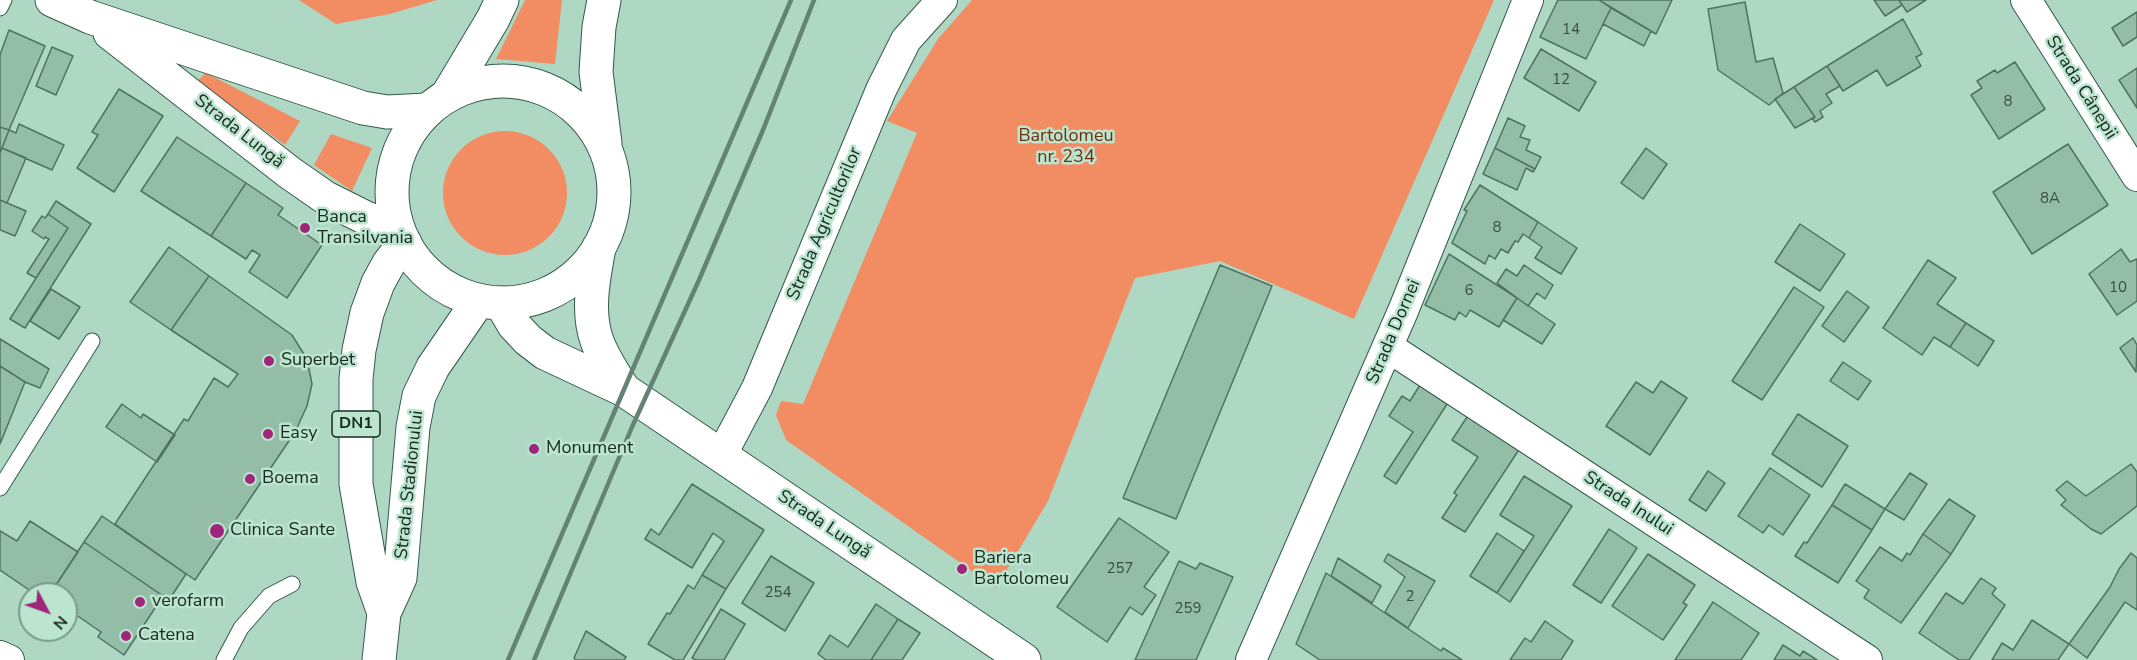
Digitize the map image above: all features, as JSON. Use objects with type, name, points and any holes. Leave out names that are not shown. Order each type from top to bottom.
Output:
[{"type":"main road","name":"Strada Lungă","points":[[52,0],[90,17],[363,108],[387,112],[437,103]]},
{"type":"main road","points":[[502,0],[488,28],[437,103],[410,130],[399,153],[392,204],[401,236],[418,263],[436,280],[456,292],[490,301],[525,301],[568,282],[585,266],[599,247],[611,216],[614,183],[606,150],[596,72],[599,27],[604,0]]},
{"type":"main road","name":"Strada Lungă","points":[[90,17],[290,173],[326,198],[401,236]]},
{"type":"main road","points":[[437,103],[472,85],[499,80],[526,82],[552,92],[575,107],[593,127],[606,150]]},
{"type":"main road","name":"Strada Stadionului","points":[[384,613],[373,582],[356,484],[356,379],[359,350],[367,313],[378,283],[401,236]]},
{"type":"main road","name":"Strada Lungă","points":[[599,247],[591,319],[604,357],[624,390]]},
{"type":"main road","name":"Strada Lungă","points":[[490,301],[528,340],[545,353],[624,390],[1024,660]]},
{"type":"main road","name":"Strada Stadionului","points":[[379,660],[384,613],[400,578],[413,427],[419,396],[433,367],[490,301]]},
{"type":"street","name":"Strada Agricultorilor","points":[[721,456],[757,388],[881,90],[906,40],[942,0]]},
{"type":"street","name":"Strada Dornei","points":[[1251,660],[1388,347],[1528,0]]},
{"type":"street","name":"Strada Cânepii","points":[[2026,0],[2137,176]]},
{"type":"street","name":"Strada Inului","points":[[1388,347],[1867,660]]},
{"type":"street","points":[[0,656],[9,660]]},
{"type":"lane","points":[[0,8],[4,0]]},
{"type":"lane","points":[[0,488],[92,341]]},
{"type":"lane","points":[[224,660],[241,628],[269,596],[292,584]]},
{"type":"green space","points":[[299,0],[437,0],[390,14],[336,24]]},
{"type":"green space","points":[[525,0],[562,0],[555,64],[496,59]]},
{"type":"green space","name":"Bartolomeu nr. 234","points":[[972,0],[1494,0],[1354,319],[1220,261],[1135,278],[1048,501],[996,588],[786,440],[776,415],[781,401],[803,404],[917,133],[887,121],[938,39]]},
{"type":"green space","points":[[206,73],[300,121],[285,145],[197,81]]},
{"type":"green space","points":[[505,131],[529,136],[549,149],[562,169],[567,193],[562,217],[549,237],[529,250],[505,255],[481,250],[461,237],[448,217],[443,193],[448,169],[461,149],[481,136]]},
{"type":"green space","points":[[331,134],[372,148],[352,191],[314,165]]},
{"type":"building","points":[[1558,0],[1599,0],[1611,8],[1586,59],[1540,37]]},
{"type":"building","points":[[1599,0],[1672,0],[1656,34]]},
{"type":"building","points":[[1874,0],[1899,0],[1902,5],[1885,16]]},
{"type":"building","points":[[1899,0],[1926,0],[1907,12]]},
{"type":"building","points":[[1745,2],[1756,62],[1773,58],[1783,93],[1769,105],[1718,70],[1708,9]]},
{"type":"building","points":[[1611,8],[1651,31],[1644,46],[1603,24]]},
{"type":"building","points":[[2137,12],[2137,37],[2123,46],[2112,28]]},
{"type":"building","points":[[1903,19],[1922,54],[1916,57],[1921,66],[1887,86],[1877,70],[1843,91],[1827,66]]},
{"type":"building","points":[[9,30],[45,46],[9,130],[0,127],[0,55]]},
{"type":"building","points":[[52,47],[73,56],[56,95],[36,86]]},
{"type":"building","points":[[1541,49],[1596,82],[1579,111],[1524,78]]},
{"type":"building","points":[[2015,62],[2045,109],[1999,139],[1971,95],[1982,88],[1977,81]]},
{"type":"building","points":[[1827,66],[1840,86],[1826,94],[1832,103],[1820,111],[1823,117],[1815,122],[1812,118],[1815,117],[1794,87]]},
{"type":"building","points":[[2137,68],[2137,108],[2119,80]]},
{"type":"building","points":[[1794,87],[1815,117],[1795,128],[1775,99]]},
{"type":"building","points":[[119,89],[163,116],[114,192],[77,168],[98,135],[92,132]]},
{"type":"building","points":[[1508,118],[1525,126],[1520,137],[1530,140],[1526,150],[1541,157],[1535,169],[1495,148]]},
{"type":"building","points":[[19,124],[64,145],[52,170],[2,148],[9,130],[16,133]]},
{"type":"building","points":[[0,127],[9,130],[0,153]]},
{"type":"building","points":[[177,137],[246,183],[211,236],[141,191]]},
{"type":"building","points":[[2068,144],[2108,205],[2032,254],[1993,192]]},
{"type":"building","points":[[2,148],[26,158],[7,203],[0,200],[0,153]]},
{"type":"building","points":[[1495,148],[1535,169],[1533,172],[1526,168],[1517,190],[1483,174]]},
{"type":"building","points":[[1646,148],[1667,164],[1643,199],[1621,183]]},
{"type":"building","points":[[246,183],[283,208],[278,215],[322,245],[287,298],[249,272],[260,255],[252,250],[246,259],[211,236]]},
{"type":"building","points":[[1480,185],[1538,222],[1529,238],[1523,234],[1518,242],[1515,241],[1508,253],[1501,249],[1495,259],[1489,255],[1485,264],[1452,243],[1467,211],[1464,210]]},
{"type":"building","points":[[0,200],[26,211],[15,236],[0,230]]},
{"type":"building","points":[[56,201],[91,224],[25,328],[10,319],[68,228],[48,214]]},
{"type":"building","points":[[48,214],[68,228],[36,278],[27,273],[49,239],[45,237],[44,239],[32,231],[42,216],[45,218]]},
{"type":"building","points":[[1538,222],[1577,248],[1561,274],[1535,258],[1542,247],[1529,238]]},
{"type":"building","points":[[1800,224],[1845,254],[1820,291],[1775,262]]},
{"type":"building","points":[[169,247],[209,276],[171,330],[130,302]]},
{"type":"building","points":[[2121,249],[2130,262],[2137,259],[2137,301],[2117,315],[2089,274]]},
{"type":"building","points":[[1449,254],[1517,298],[1499,327],[1470,310],[1466,317],[1459,312],[1455,320],[1425,305]]},
{"type":"building","points":[[1928,260],[1956,278],[1937,304],[1966,323],[1950,347],[1934,337],[1922,355],[1883,328]]},
{"type":"building","points":[[1220,265],[1272,286],[1176,519],[1123,498]]},
{"type":"building","points":[[1524,265],[1553,285],[1545,299],[1537,293],[1528,306],[1497,283],[1506,269],[1517,276]]},
{"type":"building","points":[[209,276],[292,335],[307,359],[312,384],[307,406],[295,432],[195,580],[115,524],[184,419],[188,421],[214,378],[228,387],[238,374],[171,330]]},
{"type":"building","points":[[1794,287],[1824,307],[1762,400],[1732,381]]},
{"type":"building","points":[[51,289],[80,307],[59,339],[30,321]]},
{"type":"building","points":[[1847,291],[1869,307],[1844,342],[1822,326]]},
{"type":"building","points":[[1517,298],[1555,324],[1542,344],[1503,320]]},
{"type":"building","points":[[1966,323],[1994,341],[1978,366],[1950,347]]},
{"type":"building","points":[[2133,338],[2137,345],[2136,372],[2120,348]]},
{"type":"building","points":[[0,339],[49,369],[40,388],[25,382],[0,366]]},
{"type":"building","points":[[1843,362],[1871,381],[1858,400],[1830,381]]},
{"type":"building","points":[[0,366],[25,382],[0,444]]},
{"type":"building","points":[[1661,381],[1687,398],[1650,455],[1606,426],[1636,382],[1653,393]]},
{"type":"building","points":[[1420,385],[1447,404],[1396,484],[1384,476],[1413,432],[1389,416],[1402,396],[1410,401]]},
{"type":"building","points":[[122,404],[141,418],[143,414],[175,435],[157,462],[106,427]]},
{"type":"building","points":[[1469,414],[1520,448],[1465,532],[1442,518],[1457,495],[1454,493],[1478,457],[1452,440]]},
{"type":"building","points":[[1798,414],[1848,446],[1822,487],[1772,454]]},
{"type":"building","points":[[2131,464],[2137,472],[2137,506],[2101,534],[2091,529],[2061,505],[2066,500],[2056,490],[2067,481],[2086,496]]},
{"type":"building","points":[[1770,468],[1810,495],[1783,535],[1769,525],[1763,533],[1738,516]]},
{"type":"building","points":[[1708,471],[1725,483],[1706,511],[1689,500]]},
{"type":"building","points":[[1910,473],[1927,484],[1904,520],[1885,509]]},
{"type":"building","points":[[1524,476],[1572,506],[1510,602],[1497,593],[1534,536],[1500,515]]},
{"type":"building","points":[[692,484],[764,530],[726,589],[702,575],[724,541],[713,533],[692,568],[645,539],[651,529],[659,535]]},
{"type":"building","points":[[1845,484],[1885,509],[1872,530],[1832,505]]},
{"type":"building","points":[[1949,499],[1975,516],[1951,554],[1923,534]]},
{"type":"building","points":[[1832,505],[1872,530],[1838,583],[1795,556],[1804,542],[1807,543]]},
{"type":"building","points":[[102,516],[186,574],[169,600],[84,542]]},
{"type":"building","points":[[1119,518],[1169,552],[1144,587],[1156,595],[1142,615],[1130,607],[1107,642],[1057,607]]},
{"type":"building","points":[[30,521],[78,552],[58,582],[18,582],[0,570],[0,531],[17,541]]},
{"type":"building","points":[[1609,529],[1637,548],[1601,603],[1573,585]]},
{"type":"building","points":[[1497,533],[1524,551],[1497,593],[1470,576]]},
{"type":"building","points":[[1923,534],[1951,554],[1901,623],[1864,598],[1869,590],[1856,581],[1880,547],[1902,561],[1907,553],[1910,555]]},
{"type":"building","points":[[84,542],[163,596],[124,655],[98,637],[101,632],[78,616],[78,582],[58,582]]},
{"type":"building","points":[[2131,553],[2137,558],[2137,610],[2125,602],[2087,658],[2069,644]]},
{"type":"building","points":[[1388,554],[1435,581],[1408,628],[1385,612],[1405,577],[1384,561]]},
{"type":"building","points":[[1648,554],[1695,585],[1683,603],[1687,605],[1663,640],[1612,606]]},
{"type":"building","points":[[771,556],[814,583],[785,631],[742,603]]},
{"type":"building","points":[[1338,558],[1381,586],[1372,603],[1331,576]]},
{"type":"building","points":[[1179,561],[1196,569],[1200,563],[1233,577],[1196,660],[1135,660]]},
{"type":"building","points":[[1326,573],[1441,651],[1443,648],[1462,660],[1320,660],[1296,644]]},
{"type":"building","points":[[702,575],[726,589],[683,660],[675,660],[648,644],[688,585],[694,589]]},
{"type":"building","points":[[1981,578],[1996,588],[1992,594],[2005,605],[1969,660],[1959,660],[1919,633],[1946,593],[1963,604]]},
{"type":"building","points":[[1713,602],[1759,633],[1741,660],[1675,660]]},
{"type":"building","points":[[876,604],[898,619],[871,660],[826,660],[818,654],[830,635],[848,647]]},
{"type":"building","points":[[721,609],[745,624],[724,660],[692,658]]},
{"type":"building","points":[[898,619],[920,633],[902,660],[871,660]]},
{"type":"building","points":[[2032,620],[2069,644],[2058,660],[1992,660],[2002,643],[2013,650]]},
{"type":"building","points":[[1545,621],[1573,641],[1561,660],[1510,660],[1525,638],[1531,642]]},
{"type":"building","points":[[586,631],[626,657],[624,660],[576,660],[574,658]]},
{"type":"building","points":[[1783,645],[1800,656],[1803,651],[1817,660],[1774,660]]},
{"type":"railway","points":[[508,660],[791,0]]},
{"type":"railway","points":[[534,660],[632,427],[699,280],[763,130],[814,0]]},
{"type":"place","name":"Banca Transilvania","points":[[305,228]]},
{"type":"place","name":"Superbet","points":[[269,361]]},
{"type":"place","name":"Easy","points":[[268,434]]},
{"type":"place","name":"Monument","points":[[534,449]]},
{"type":"place","name":"Boema","points":[[250,479]]},
{"type":"place","name":"Clinica Sante","points":[[217,531]]},
{"type":"place","name":"Bariera Bartolomeu","points":[[962,569]]},
{"type":"place","name":"verofarm","points":[[140,602]]},
{"type":"place","name":"Catena","points":[[126,636]]}]
